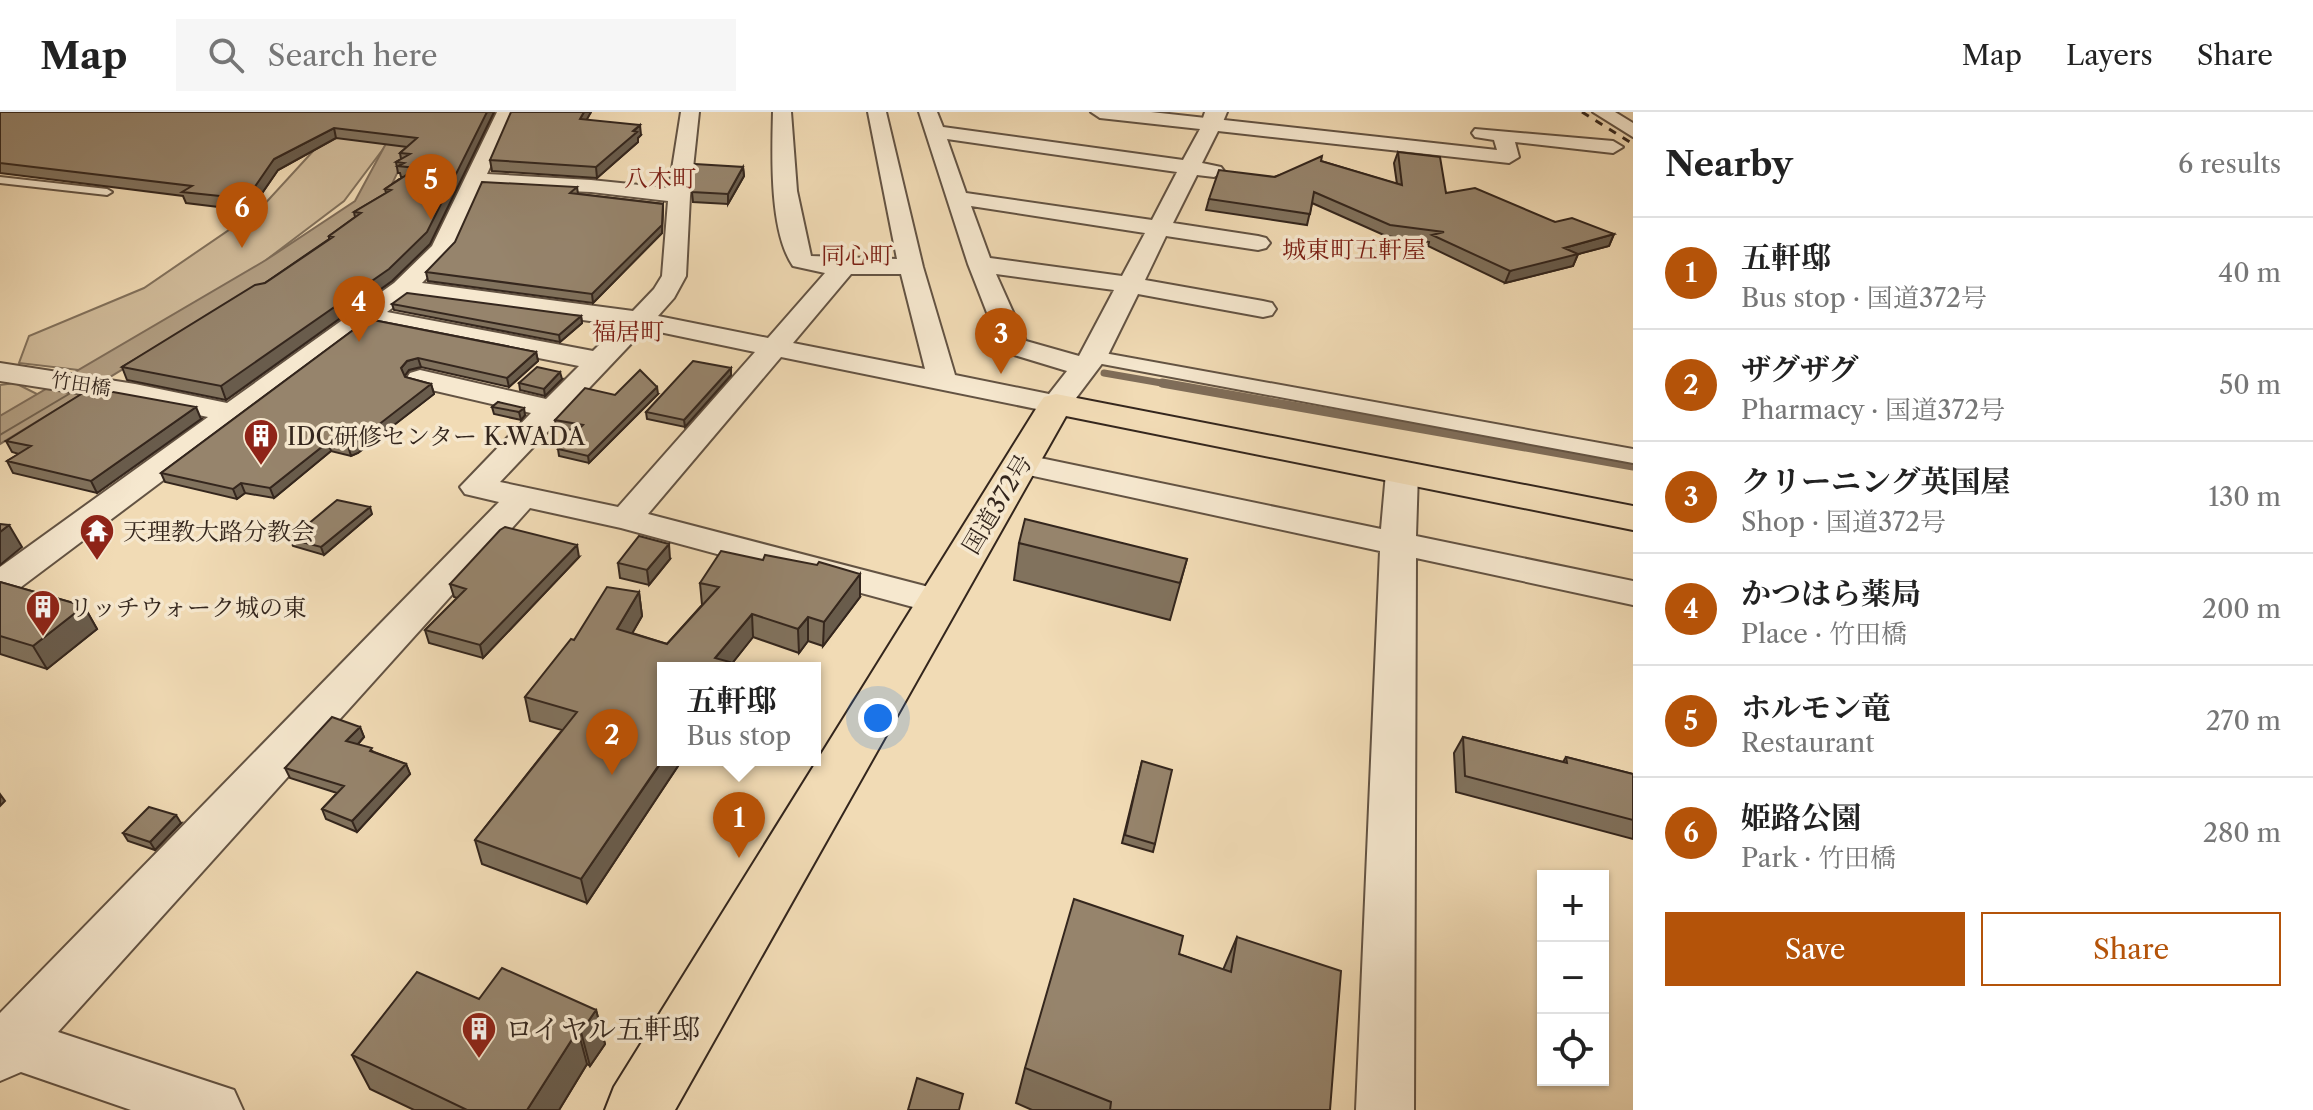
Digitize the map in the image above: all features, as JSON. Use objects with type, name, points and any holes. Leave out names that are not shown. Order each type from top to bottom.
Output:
[{"type":"highway","name":"国道372号","points":[[638,1110],[1021,464],[1078,376]]},
{"type":"highway","points":[[1078,376],[1402,473],[1633,518]]},
{"type":"street","points":[[0,585],[403,288],[442,249],[506,112]]},
{"type":"street","points":[[690,112],[679,196],[674,276],[665,293],[477,487],[520,499],[626,519],[939,602]]},
{"type":"street","points":[[782,112],[787,212],[794,254],[803,263],[911,267]]},
{"type":"street","points":[[877,112],[911,267],[942,379]]},
{"type":"street","points":[[1100,112],[1214,118],[1509,157],[1503,136]]},
{"type":"street","points":[[1602,112],[1633,131]]},
{"type":"street","points":[[1078,376],[1132,285],[1214,118]]},
{"type":"street","points":[[1078,376],[1014,346],[980,264],[932,122],[1231,173]]},
{"type":"street","points":[[1456,130],[1613,147]]},
{"type":"street","points":[[476,180],[591,186],[679,196]]},
{"type":"street","points":[[959,198],[1258,243]]},
{"type":"street","points":[[980,264],[1132,285],[1263,309]]},
{"type":"street","points":[[626,519],[845,265]]},
{"type":"street","points":[[403,288],[639,320],[942,379],[1078,376],[1633,456]]},
{"type":"street","points":[[364,316],[599,361]]},
{"type":"street","name":"竹田橋","points":[[13,374],[135,393],[230,413]]},
{"type":"street","points":[[420,379],[552,409]]},
{"type":"street","points":[[1021,464],[1633,593]]},
{"type":"street","points":[[1385,1110],[1402,473]]},
{"type":"street","points":[[214,1110],[4,1046],[520,499]]},
{"type":"lane","points":[[0,180],[107,192]]},
{"type":"shaded area","points":[[411,112],[344,201],[216,298],[87,371],[19,363],[29,336],[144,288],[261,208],[337,125]]},
{"type":"shaded area","points":[[15,383],[45,398],[0,423],[0,385]]},
{"type":"water","points":[[403,112],[426,112],[385,199],[345,234],[0,444],[0,416],[266,260],[355,201]]},
{"type":"building","points":[[0,112],[487,112],[427,232],[389,269],[221,386],[122,367],[255,285],[265,283],[333,237],[329,236],[361,213],[354,212],[391,190],[385,189],[417,168],[398,166],[404,163],[396,162],[410,154],[400,153],[417,138],[334,128],[274,159],[254,188],[239,198],[182,192],[192,186],[0,163]]},
{"type":"building","points":[[511,112],[584,112],[580,119],[640,125],[633,131],[637,132],[596,167],[490,160]]},
{"type":"building","points":[[1398,152],[1440,157],[1446,193],[1475,188],[1555,222],[1572,218],[1614,234],[1564,248],[1578,254],[1510,271],[1432,235],[1444,232],[1390,225],[1314,192],[1310,214],[1209,199],[1219,170],[1275,177],[1322,156],[1321,161],[1402,185]]},
{"type":"building","points":[[695,164],[743,167],[728,194],[692,192]]},
{"type":"building","points":[[482,182],[577,187],[570,193],[663,204],[662,225],[592,294],[426,272],[455,242]]},
{"type":"building","points":[[407,293],[581,316],[559,335],[392,304]]},
{"type":"building","points":[[368,319],[536,352],[507,378],[418,358],[407,361],[401,368],[405,377],[431,384],[355,443],[348,446],[328,442],[270,488],[241,483],[233,489],[161,473]]},
{"type":"building","points":[[693,361],[731,368],[684,420],[646,412]]},
{"type":"building","points":[[537,367],[560,372],[544,389],[519,383]]},
{"type":"building","points":[[640,370],[657,387],[588,456],[558,449],[583,425],[555,420],[585,388],[615,395]]},
{"type":"building","points":[[91,388],[196,407],[91,481],[7,461],[31,446],[6,441]]},
{"type":"building","points":[[498,402],[524,408],[519,412],[492,407]]},
{"type":"building","points":[[337,500],[370,507],[321,547],[290,539]]},
{"type":"building","points":[[1025,519],[1187,559],[1180,583],[1019,543]]},
{"type":"building","points":[[505,527],[577,545],[480,645],[425,630],[466,589],[450,584]]},
{"type":"building","points":[[639,536],[669,544],[647,570],[618,563]]},
{"type":"building","points":[[721,551],[763,560],[765,555],[817,565],[819,562],[860,574],[824,622],[808,617],[798,629],[752,614],[715,658],[730,662],[657,662],[658,766],[581,879],[475,840],[577,712],[525,697],[571,639],[574,640],[607,587],[639,592],[617,629],[667,644],[719,587],[700,583]]},
{"type":"building","points":[[0,582],[84,606],[33,646],[0,636]]},
{"type":"building","points":[[332,717],[360,727],[346,741],[372,748],[370,751],[406,764],[352,821],[322,809],[344,786],[285,768]]},
{"type":"building","points":[[1463,737],[1567,763],[1566,757],[1633,774],[1633,820],[1465,776]]},
{"type":"building","points":[[1142,761],[1172,770],[1155,844],[1125,835]]},
{"type":"building","points":[[149,807],[176,815],[150,842],[123,833]]},
{"type":"building","points":[[1074,899],[1183,936],[1179,954],[1231,972],[1237,937],[1341,971],[1330,1110],[1110,1110],[1111,1102],[1025,1068]]},
{"type":"building","points":[[502,968],[596,1010],[581,1032],[578,1030],[527,1110],[467,1110],[352,1055],[417,972],[479,999]]},
{"type":"building","points":[[917,1078],[963,1094],[959,1110],[908,1110]]},
{"type":"waterway","points":[[1104,373],[1173,385]]},
{"type":"waterway","points":[[1162,383],[1633,466]]},
{"type":"railway","points":[[1582,112],[1633,144]]},
{"type":"place","name":"ホルモン竜","points":[[431,220]]},
{"type":"place","name":"姫路公園","points":[[242,248]]},
{"type":"place","name":"かつはら薬局","points":[[359,342]]},
{"type":"place","name":"クリーニング英国屋","points":[[1001,374]]},
{"type":"place","name":"IDC研修センター K.WADA","points":[[261,467]]},
{"type":"place","name":"天理教大路分教会","points":[[97,562]]},
{"type":"place","name":"リッチウォーク城の東","points":[[43,638]]},
{"type":"place","name":"ザグザグ","points":[[612,775]]},
{"type":"place","name":"五軒邸","points":[[739,858]]},
{"type":"place","name":"ロイヤル五軒邸","points":[[479,1060]]},
{"type":"district","name":"八木町","points":[[660,178]]},
{"type":"district","name":"城東町五軒屋","points":[[1354,249]]},
{"type":"district","name":"同心町","points":[[857,255]]},
{"type":"district","name":"福居町","points":[[628,331]]}]
